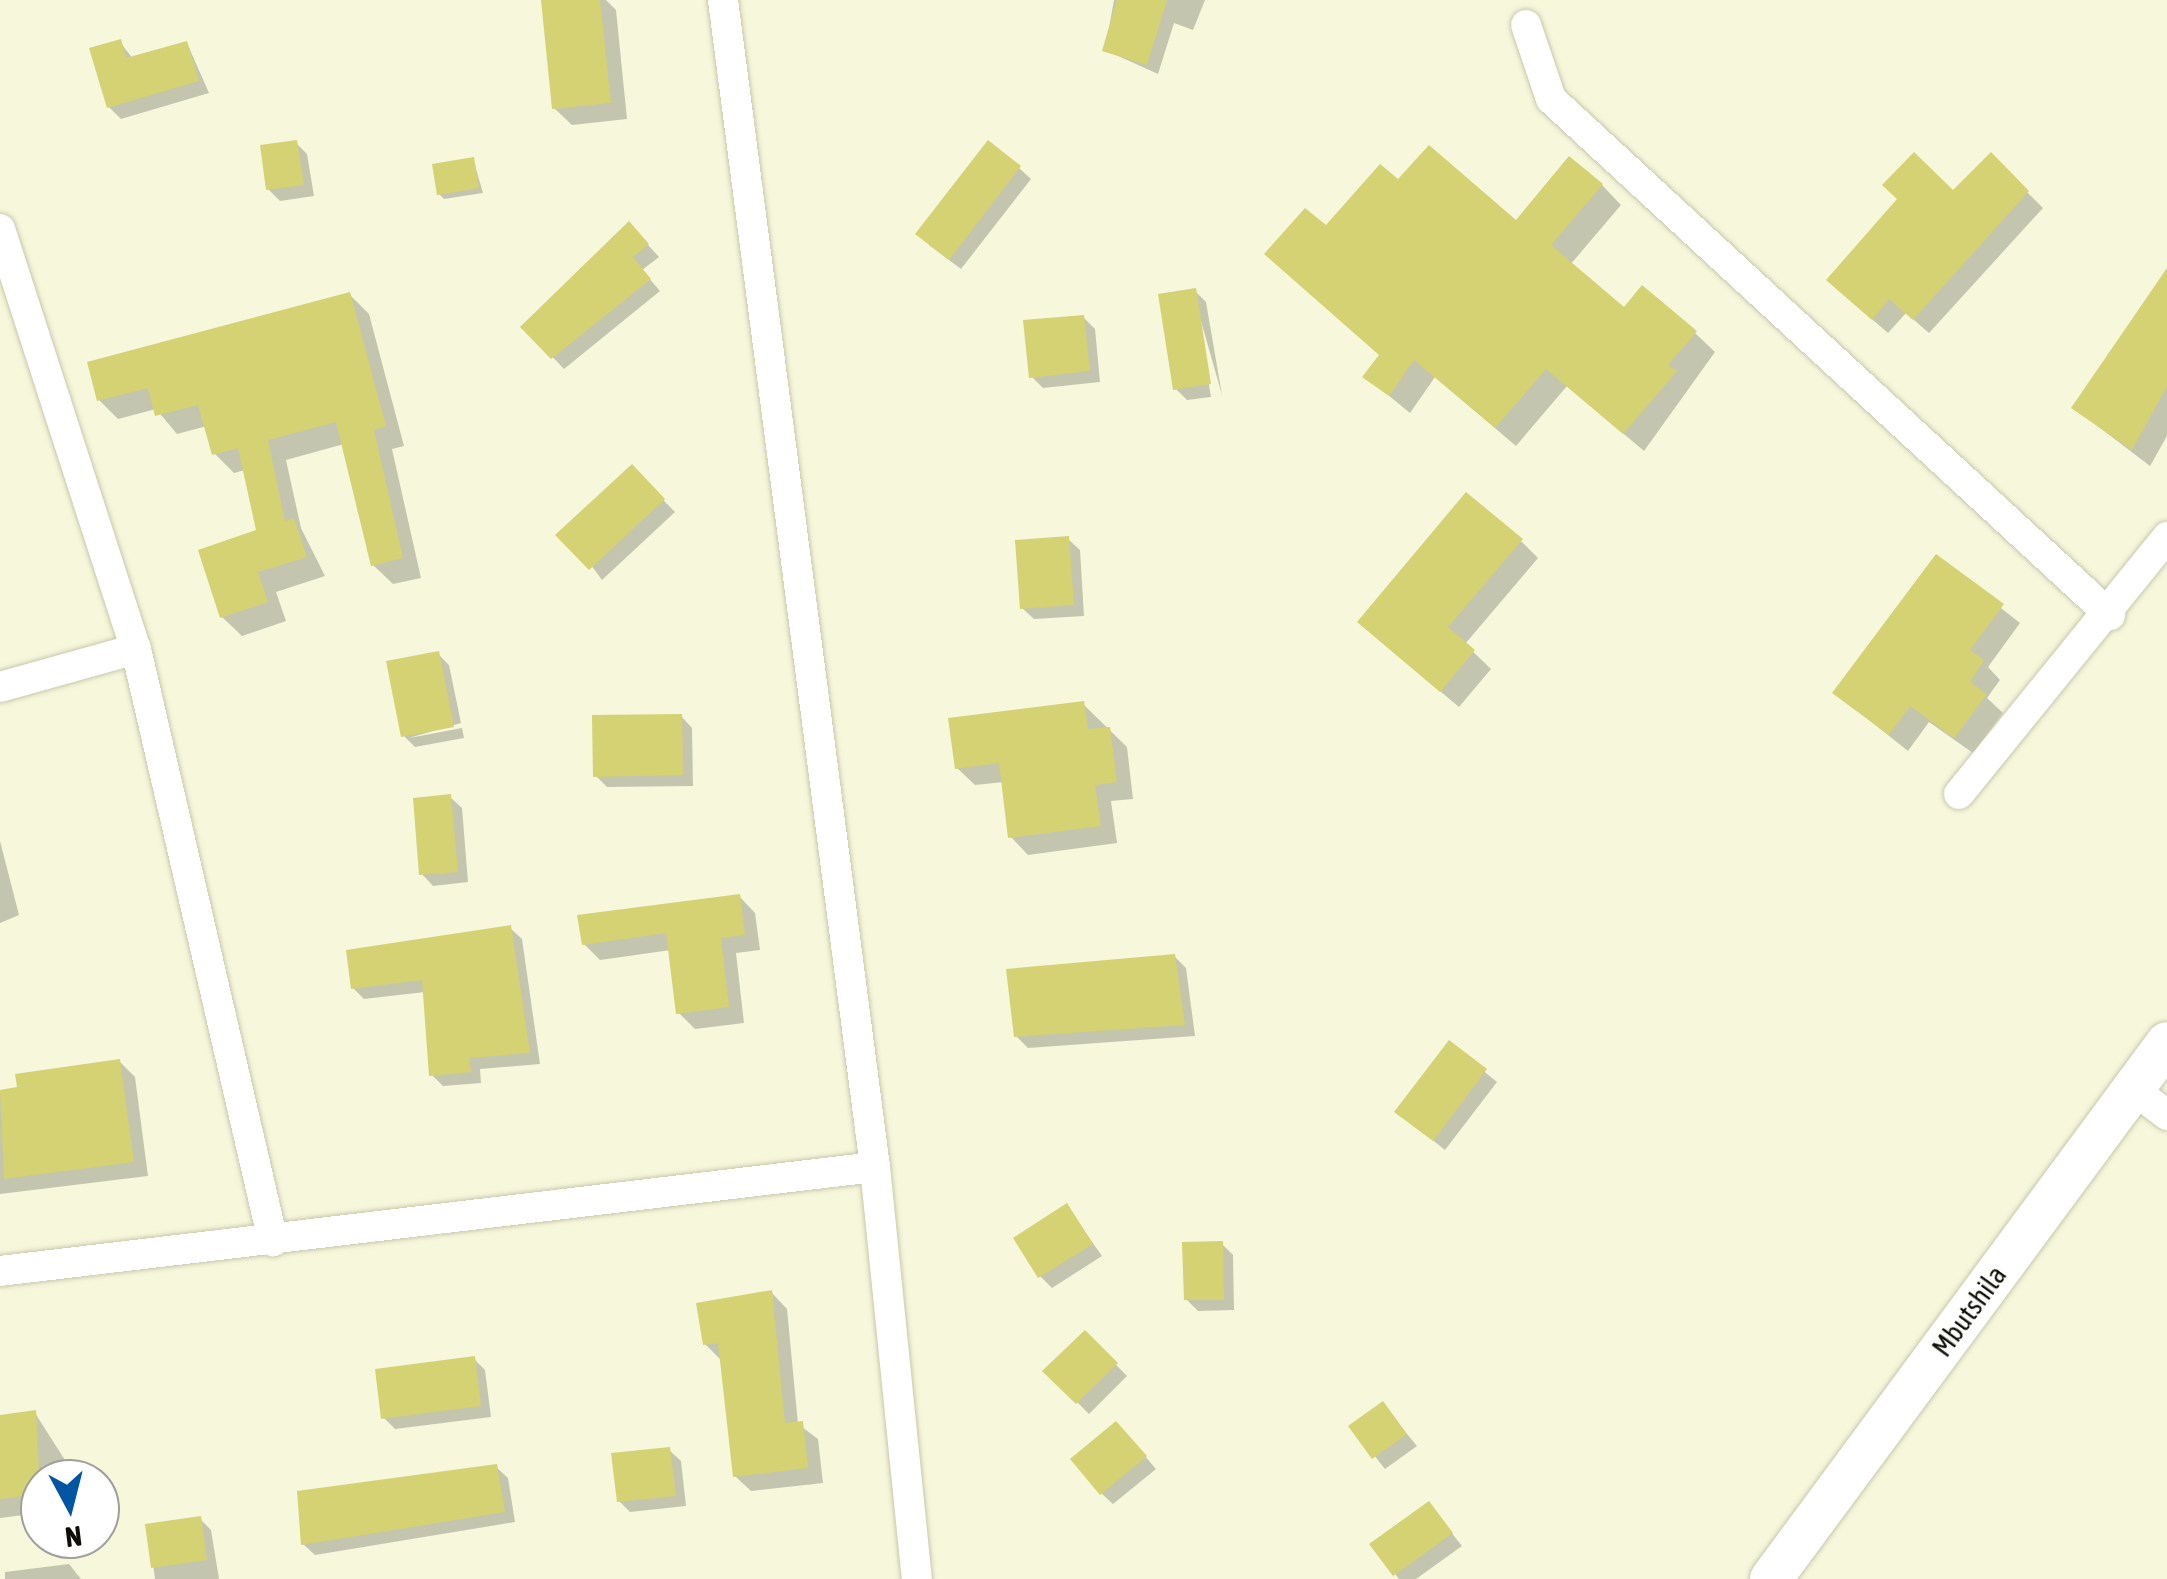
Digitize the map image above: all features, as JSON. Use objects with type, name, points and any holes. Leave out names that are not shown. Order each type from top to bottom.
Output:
[{"type":"street","points":[[723,0],[875,1167],[917,1579]]},
{"type":"street","points":[[1526,25],[1551,99],[2110,615]]},
{"type":"street","points":[[0,228],[136,649],[273,1242]]},
{"type":"street","points":[[1959,794],[2110,615],[2167,537]]},
{"type":"street","points":[[0,687],[136,649]]},
{"type":"street","name":"Mbutshila","points":[[1772,1579],[2167,1043]]},
{"type":"street","points":[[2133,1089],[2167,1114]]},
{"type":"street","points":[[0,1271],[273,1242],[875,1167]]},
{"type":"building","points":[[541,0],[600,0],[611,103],[552,109]]},
{"type":"building","points":[[1117,0],[1167,0],[1147,65],[1102,51]]},
{"type":"building","points":[[121,39],[126,58],[187,41],[199,81],[107,108],[89,48]]},
{"type":"building","points":[[297,140],[304,185],[266,190],[260,145]]},
{"type":"building","points":[[988,140],[1021,166],[949,260],[915,234]]},
{"type":"building","points":[[1429,145],[1516,220],[1569,156],[1603,184],[1551,245],[1624,307],[1642,285],[1697,331],[1668,365],[1677,371],[1623,434],[1546,369],[1495,428],[1414,360],[1389,396],[1362,377],[1379,355],[1264,254],[1305,208],[1326,225],[1380,164],[1398,179]]},
{"type":"building","points":[[1914,152],[1953,190],[1991,152],[2029,191],[1913,320],[1889,299],[1872,320],[1826,280],[1897,199],[1882,185]]},
{"type":"building","points":[[474,157],[479,188],[437,195],[432,164]]},
{"type":"building","points":[[629,221],[649,244],[633,257],[651,279],[551,359],[520,327]]},
{"type":"building","points":[[2167,268],[2167,386],[2132,450],[2071,408]]},
{"type":"building","points":[[1196,288],[1211,384],[1173,390],[1158,294]]},
{"type":"building","points":[[350,292],[386,426],[374,430],[403,558],[371,566],[336,422],[268,440],[285,521],[294,518],[307,557],[258,572],[268,602],[220,618],[198,550],[256,530],[238,448],[212,455],[198,405],[155,416],[148,388],[97,401],[87,362]]},
{"type":"building","points":[[1084,315],[1090,371],[1029,378],[1023,320]]},
{"type":"building","points":[[632,464],[665,499],[589,570],[555,535]]},
{"type":"building","points":[[1466,492],[1523,539],[1448,627],[1475,650],[1440,692],[1357,622]]},
{"type":"building","points":[[1069,536],[1074,605],[1020,609],[1015,540]]},
{"type":"building","points":[[1936,554],[2004,604],[1970,650],[1984,660],[1970,682],[1987,694],[1954,738],[1910,706],[1889,735],[1832,693]]},
{"type":"building","points":[[439,651],[454,727],[401,737],[386,661]]},
{"type":"building","points":[[1084,701],[1088,729],[1110,727],[1117,782],[1095,785],[1101,826],[1008,838],[999,763],[955,769],[948,718]]},
{"type":"building","points":[[682,714],[683,775],[593,777],[592,715]]},
{"type":"building","points":[[451,794],[458,872],[419,875],[413,798]]},
{"type":"building","points":[[740,894],[745,935],[721,938],[729,1007],[676,1014],[666,933],[582,945],[577,915]]},
{"type":"building","points":[[511,925],[530,1053],[469,1058],[471,1072],[429,1076],[422,980],[351,989],[346,950]]},
{"type":"building","points":[[1175,954],[1185,1025],[1014,1037],[1006,969]]},
{"type":"building","points":[[1449,1040],[1487,1069],[1433,1141],[1394,1112]]},
{"type":"building","points":[[120,1059],[134,1162],[4,1179],[0,1090],[17,1087],[15,1074]]},
{"type":"building","points":[[1067,1203],[1093,1244],[1038,1278],[1013,1238]]},
{"type":"building","points":[[1223,1241],[1224,1300],[1184,1300],[1182,1242]]},
{"type":"building","points":[[772,1290],[785,1423],[803,1421],[808,1468],[733,1477],[718,1343],[703,1345],[696,1303]]},
{"type":"building","points":[[1085,1330],[1118,1363],[1076,1404],[1042,1371]]},
{"type":"building","points":[[475,1356],[481,1406],[381,1419],[375,1369]]},
{"type":"building","points":[[1383,1401],[1407,1434],[1372,1459],[1348,1426]]},
{"type":"building","points":[[36,1410],[38,1459],[20,1459],[20,1496],[0,1499],[0,1415]]},
{"type":"building","points":[[1116,1421],[1147,1456],[1100,1495],[1070,1459]]},
{"type":"building","points":[[670,1447],[676,1496],[617,1502],[611,1453]]},
{"type":"building","points":[[497,1464],[505,1512],[301,1545],[297,1491]]},
{"type":"building","points":[[1429,1501],[1453,1533],[1393,1576],[1369,1544]]},
{"type":"building","points":[[201,1516],[207,1560],[151,1568],[145,1524]]}]
